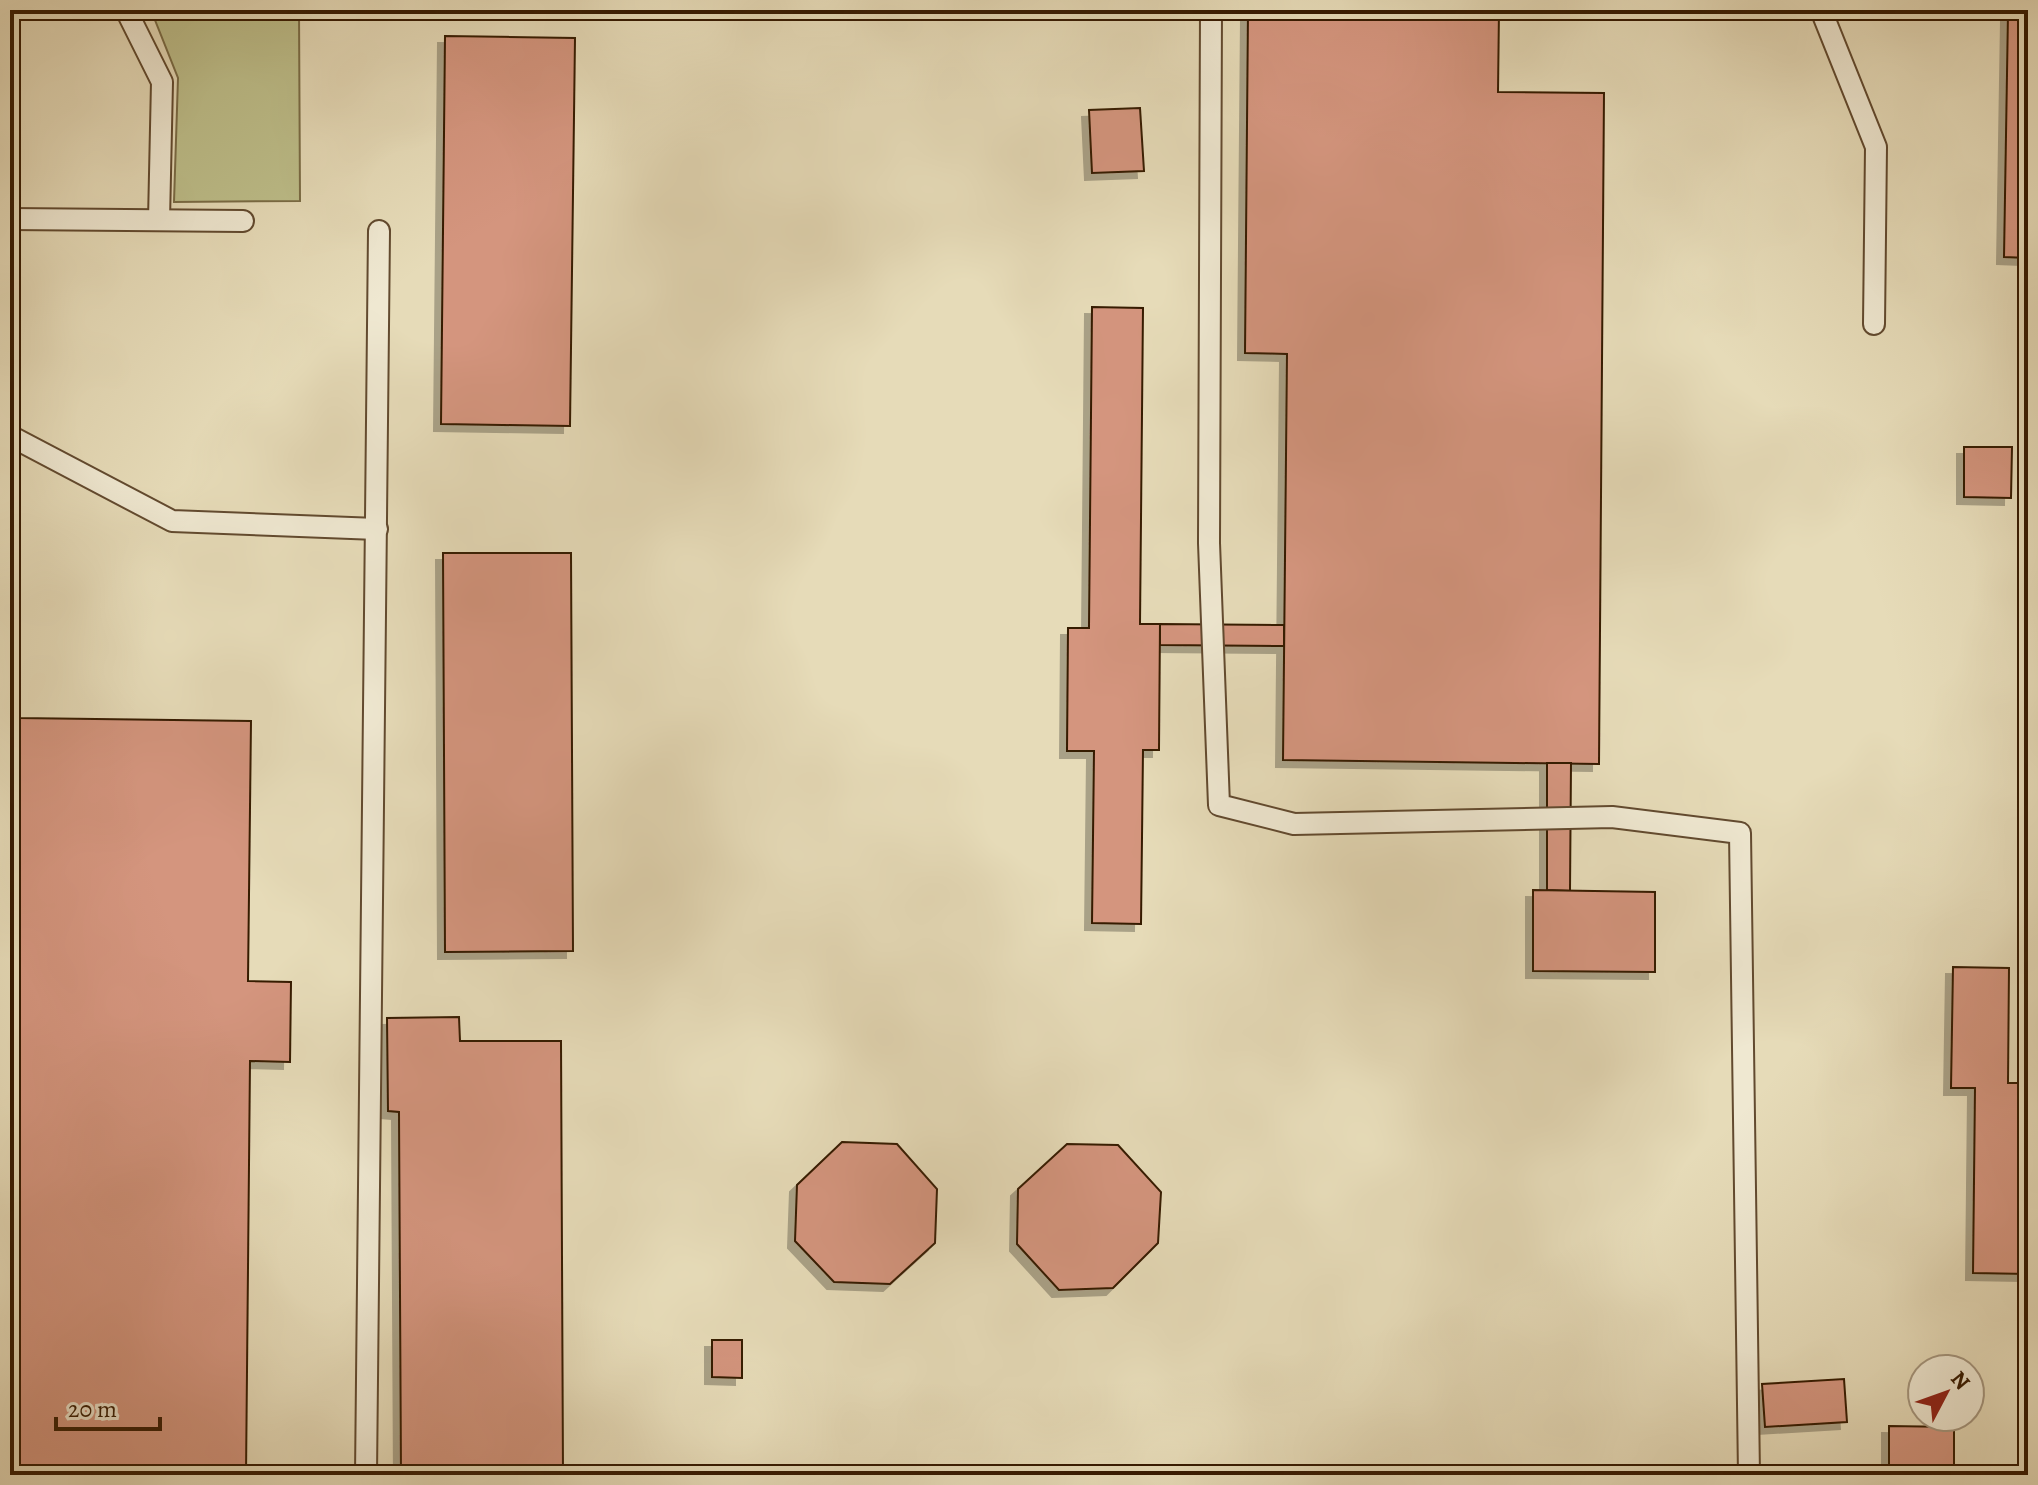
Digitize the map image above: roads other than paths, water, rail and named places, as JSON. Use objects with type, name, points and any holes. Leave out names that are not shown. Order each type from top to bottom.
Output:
[{"type":"lane","points":[[126,10],[162,82],[159,220]]},
{"type":"lane","points":[[1211,10],[1209,543],[1219,805],[1294,824],[1612,817],[1740,833],[1749,1475]]},
{"type":"lane","points":[[1821,10],[1876,147],[1874,324]]},
{"type":"lane","points":[[10,219],[243,221]]},
{"type":"lane","points":[[366,1475],[379,231]]},
{"type":"lane","points":[[10,441],[16,439],[172,521],[377,529]]}]
